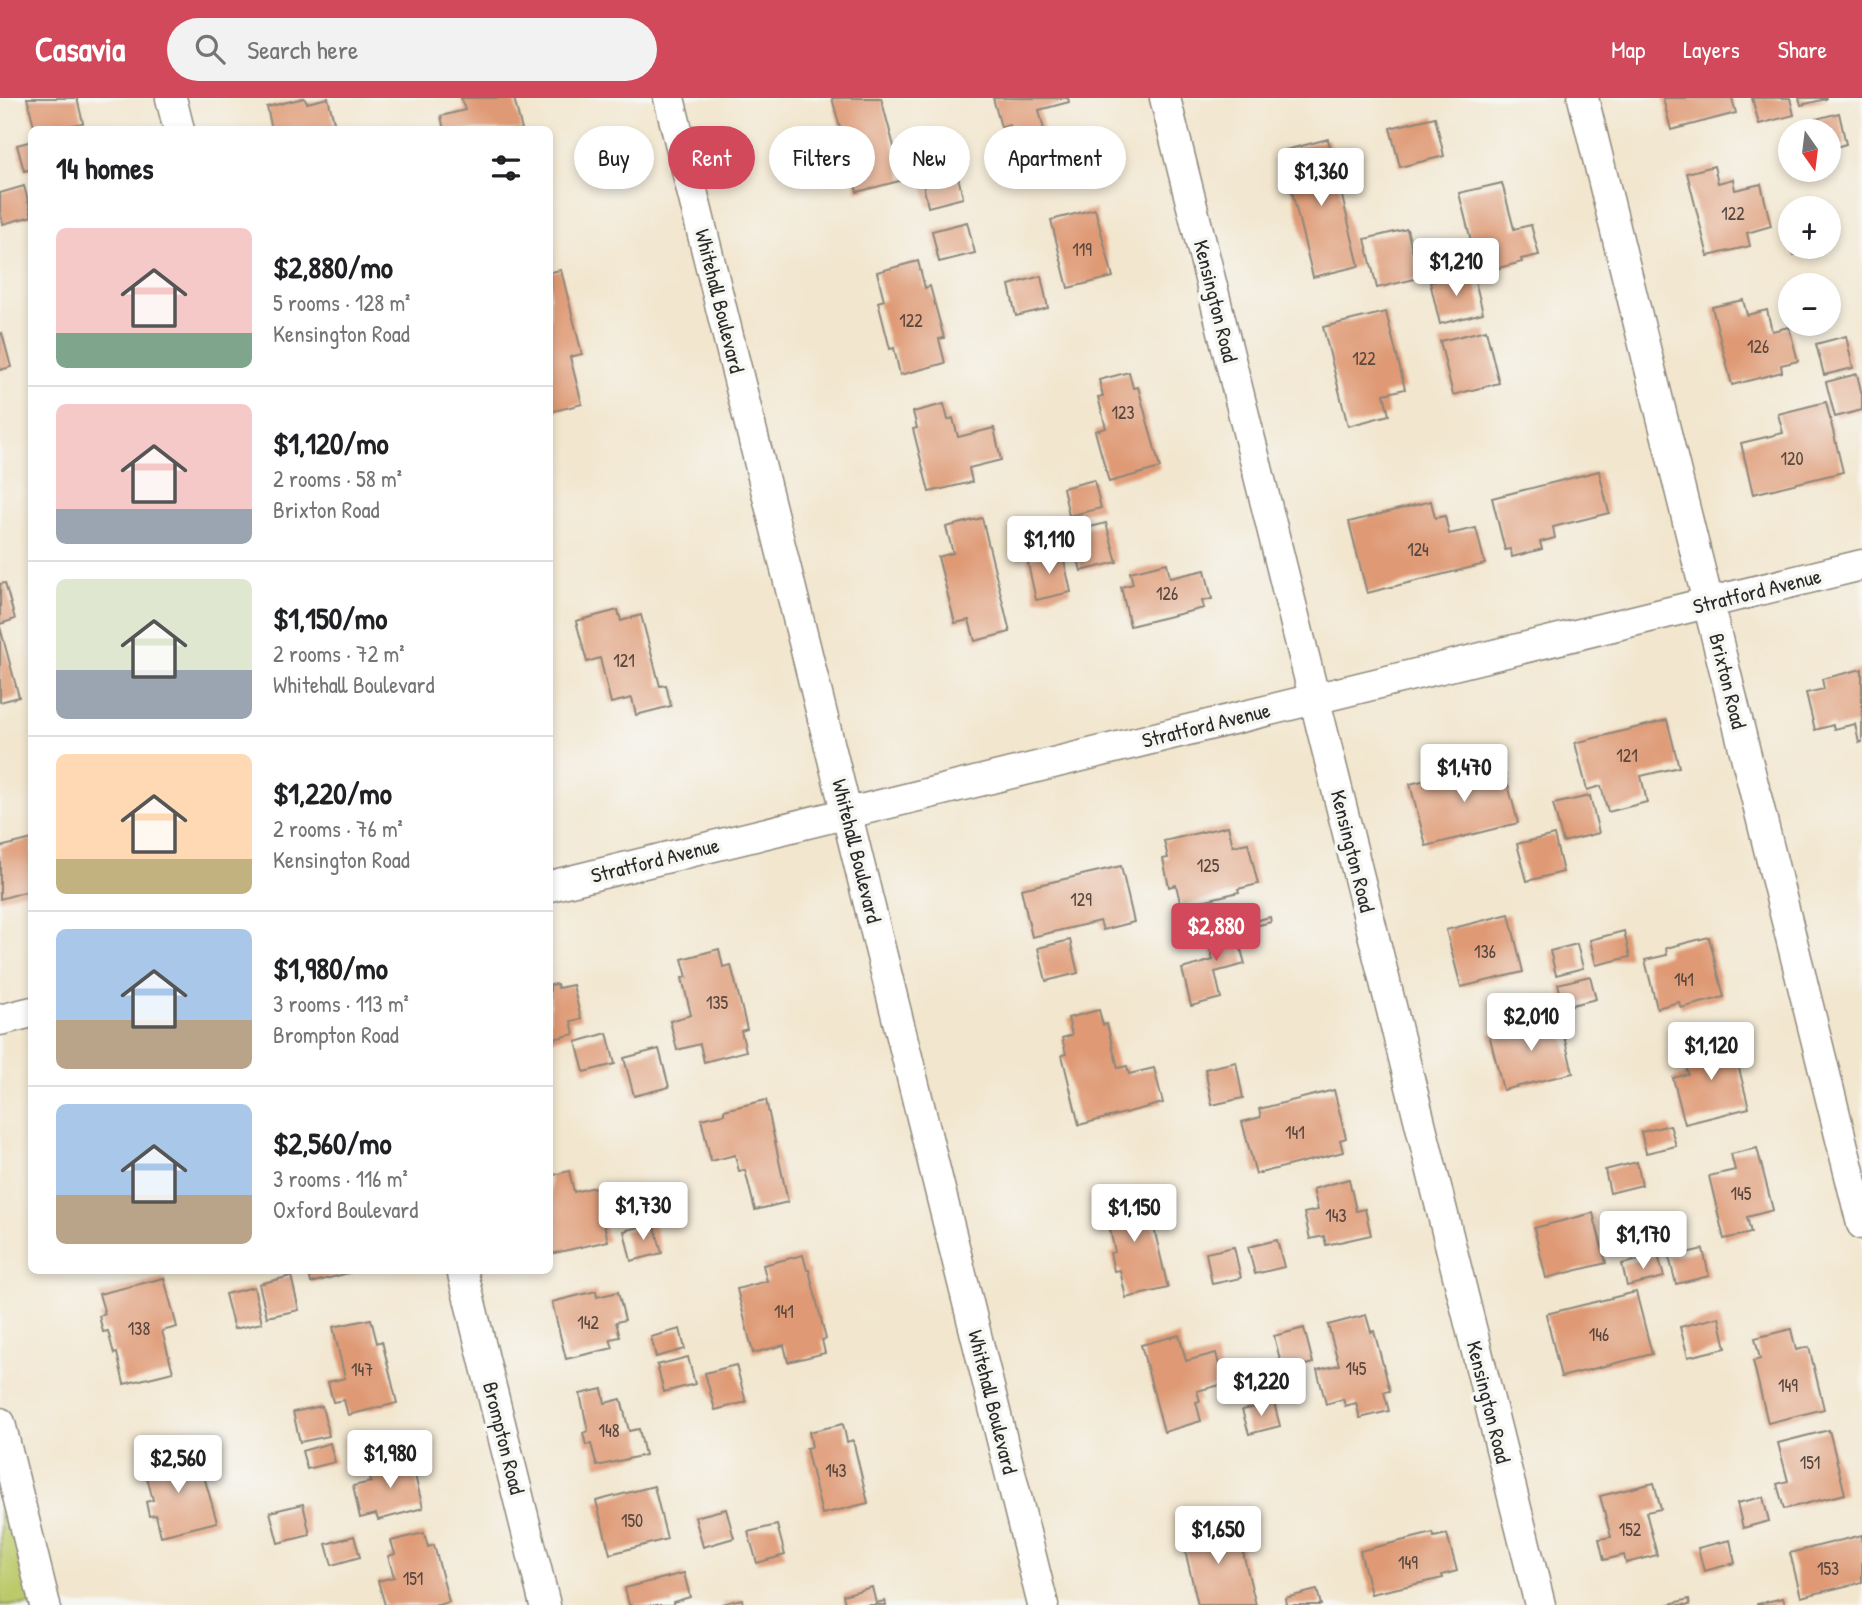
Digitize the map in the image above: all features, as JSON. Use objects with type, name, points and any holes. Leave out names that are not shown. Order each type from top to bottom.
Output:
[{"type":"street","points":[[171,98],[178,126]]},
{"type":"street","name":"Whitehall Boulevard","points":[[669,98],[1043,1605]]},
{"type":"street","name":"Kensington Road","points":[[1166,98],[1540,1605]]},
{"type":"street","name":"Brixton Road","points":[[1583,98],[1862,1224]]},
{"type":"street","name":"Stratford Avenue","points":[[553,885],[1862,565]]},
{"type":"street","points":[[0,1020],[28,1013]]},
{"type":"street","name":"Brompton Road","points":[[463,1274],[545,1605]]},
{"type":"street","points":[[0,1423],[41,1604]]},
{"type":"green space","points":[[0,1445],[40,1605],[0,1605]]},
{"type":"building","points":[[27,98],[77,98],[83,123],[72,126],[34,126]]},
{"type":"building","points":[[304,98],[307,103],[328,98],[335,126],[271,126],[267,107]]},
{"type":"building","points":[[461,98],[514,98],[521,126],[443,126],[441,116],[465,110]]},
{"type":"building","points":[[832,98],[881,98],[889,128],[889,184],[875,187],[875,126],[839,126]]},
{"type":"building","points":[[993,98],[1068,98],[1069,102],[1039,110],[1043,126],[1001,126]]},
{"type":"building","points":[[1663,98],[1732,98],[1736,113],[1671,130]]},
{"type":"building","points":[[1752,98],[1790,98],[1794,115],[1759,124]]},
{"type":"building","points":[[1799,98],[1826,98],[1826,99],[1801,105]]},
{"type":"building","points":[[1839,113],[1840,119],[1816,119]]},
{"type":"building","points":[[1435,117],[1444,156],[1400,167],[1390,128]]},
{"type":"building","points":[[1841,122],[1846,144],[1841,145]]},
{"type":"building","points":[[1328,139],[1359,266],[1313,277],[1282,151]]},
{"type":"building","points":[[28,142],[28,170],[24,171],[17,145]]},
{"type":"building","points":[[1714,166],[1718,183],[1733,179],[1735,190],[1761,184],[1771,226],[1747,233],[1750,246],[1708,256],[1687,173]]},
{"type":"building","points":[[1502,183],[1514,229],[1531,225],[1539,255],[1479,273],[1459,193]]},
{"type":"building","points":[[24,186],[28,217],[3,224],[0,193]]},
{"type":"building","points":[[924,189],[961,189],[963,198],[928,207]]},
{"type":"building","points":[[1095,209],[1113,277],[1068,288],[1051,220]]},
{"type":"building","points":[[967,222],[975,253],[939,262],[932,231]]},
{"type":"building","points":[[1407,229],[1419,278],[1377,288],[1365,239]]},
{"type":"building","points":[[918,261],[925,288],[930,286],[944,338],[939,339],[945,363],[900,375],[878,302],[884,300],[877,272]]},
{"type":"building","points":[[561,270],[582,354],[570,357],[582,404],[553,411],[553,271]]},
{"type":"building","points":[[1473,272],[1483,313],[1440,324],[1430,282]]},
{"type":"building","points":[[1041,276],[1048,308],[1016,316],[1009,285]]},
{"type":"building","points":[[1743,300],[1747,315],[1767,310],[1772,331],[1778,330],[1778,336],[1791,336],[1798,361],[1781,365],[1782,372],[1732,385],[1712,307]]},
{"type":"building","points":[[1386,312],[1405,389],[1384,394],[1389,415],[1348,426],[1323,327]]},
{"type":"building","points":[[1486,330],[1499,383],[1453,395],[1440,341]]},
{"type":"building","points":[[2,333],[11,367],[0,370],[0,334]]},
{"type":"building","points":[[1846,336],[1853,368],[1824,375],[1816,344]]},
{"type":"building","points":[[1129,372],[1133,388],[1138,387],[1160,468],[1109,482],[1095,431],[1106,428],[1098,397],[1103,396],[1099,380]]},
{"type":"building","points":[[1857,374],[1862,410],[1835,417],[1826,382]]},
{"type":"building","points":[[1826,402],[1843,472],[1753,494],[1741,443],[1783,433],[1778,414]]},
{"type":"building","points":[[944,404],[948,420],[953,418],[958,437],[994,428],[1001,460],[969,468],[972,482],[929,492],[913,429],[917,428],[913,412]]},
{"type":"building","points":[[1599,471],[1609,513],[1553,527],[1555,538],[1540,542],[1542,549],[1512,557],[1510,549],[1505,550],[1492,498]]},
{"type":"building","points":[[1094,480],[1101,508],[1069,516],[1063,488]]},
{"type":"building","points":[[1431,501],[1435,518],[1445,516],[1449,534],[1476,528],[1485,564],[1367,593],[1349,522]]},
{"type":"building","points":[[982,518],[1010,632],[975,641],[969,620],[955,623],[938,557],[953,553],[946,527]]},
{"type":"building","points":[[1106,523],[1117,562],[1081,571],[1071,532]]},
{"type":"building","points":[[1062,551],[1071,592],[1036,600],[1027,559]]},
{"type":"building","points":[[1167,563],[1170,578],[1205,570],[1212,599],[1202,601],[1204,608],[1130,626],[1121,587],[1133,584],[1130,572]]},
{"type":"building","points":[[5,583],[15,619],[0,624],[0,584]]},
{"type":"building","points":[[618,610],[621,621],[641,615],[660,686],[666,685],[671,706],[636,715],[632,698],[611,703],[600,658],[587,662],[576,621]]},
{"type":"building","points":[[0,627],[19,697],[0,702]]},
{"type":"building","points":[[1862,669],[1862,742],[1859,743],[1855,724],[1834,729],[1833,725],[1815,730],[1806,693],[1824,689],[1822,679]]},
{"type":"building","points":[[1667,720],[1679,767],[1641,776],[1647,802],[1608,812],[1601,786],[1587,790],[1575,743]]},
{"type":"building","points":[[1502,761],[1518,823],[1426,846],[1410,784]]},
{"type":"building","points":[[1590,796],[1599,833],[1563,842],[1553,804]]},
{"type":"building","points":[[1228,826],[1233,846],[1248,843],[1258,884],[1238,889],[1239,892],[1181,906],[1176,885],[1169,887],[1163,859],[1168,858],[1164,841]]},
{"type":"building","points":[[1554,835],[1563,872],[1527,881],[1517,844]]},
{"type":"building","points":[[28,840],[28,891],[0,899],[0,847]]},
{"type":"building","points":[[1121,866],[1134,922],[1103,930],[1100,921],[1032,937],[1021,889]]},
{"type":"building","points":[[1509,914],[1523,972],[1461,987],[1446,930]]},
{"type":"building","points":[[1270,917],[1271,922],[1236,931],[1245,964],[1215,972],[1221,998],[1191,1006],[1182,969],[1213,960],[1206,933]]},
{"type":"building","points":[[1624,931],[1630,957],[1596,965],[1590,940]]},
{"type":"building","points":[[1709,937],[1724,997],[1681,1008],[1679,1002],[1657,1008],[1645,960],[1667,955],[1666,948]]},
{"type":"building","points":[[1070,940],[1078,973],[1046,981],[1038,948]]},
{"type":"building","points":[[1577,944],[1583,968],[1556,975],[1550,951]]},
{"type":"building","points":[[719,949],[723,967],[731,965],[747,1029],[741,1031],[746,1051],[704,1062],[700,1044],[677,1050],[670,1021],[691,1015],[682,978],[687,977],[682,959]]},
{"type":"building","points":[[1590,976],[1596,999],[1564,1007],[1558,984]]},
{"type":"building","points":[[557,984],[558,988],[573,985],[581,1019],[571,1021],[574,1034],[553,1039],[553,985]]},
{"type":"building","points":[[1099,1010],[1103,1025],[1107,1024],[1118,1068],[1127,1066],[1129,1074],[1154,1068],[1163,1103],[1079,1125],[1062,1055],[1066,1054],[1062,1038],[1072,1035],[1068,1018]]},
{"type":"building","points":[[1559,1016],[1573,1073],[1503,1090],[1489,1034]]},
{"type":"building","points":[[607,1033],[615,1064],[584,1072],[576,1042]]},
{"type":"building","points":[[1731,1037],[1749,1108],[1685,1124],[1673,1078],[1688,1074],[1682,1050]]},
{"type":"building","points":[[659,1049],[669,1087],[634,1096],[624,1058]]},
{"type":"building","points":[[1236,1062],[1243,1098],[1212,1105],[1205,1069]]},
{"type":"building","points":[[1334,1090],[1346,1138],[1340,1140],[1343,1152],[1256,1174],[1242,1122],[1261,1117],[1259,1109]]},
{"type":"building","points":[[766,1100],[788,1202],[755,1210],[745,1170],[739,1171],[735,1155],[711,1161],[701,1119],[724,1114],[724,1110]]},
{"type":"building","points":[[1670,1125],[1676,1146],[1646,1153],[1641,1132]]},
{"type":"building","points":[[1757,1148],[1773,1210],[1747,1217],[1751,1233],[1724,1239],[1709,1176],[1735,1170],[1731,1154]]},
{"type":"building","points":[[1637,1162],[1642,1185],[1610,1193],[1605,1170]]},
{"type":"building","points":[[569,1171],[574,1192],[595,1187],[608,1241],[553,1253],[553,1175]]},
{"type":"building","points":[[1349,1179],[1356,1211],[1365,1209],[1371,1235],[1326,1245],[1324,1236],[1310,1239],[1304,1213],[1318,1210],[1313,1189]]},
{"type":"building","points":[[1123,1189],[1125,1199],[1146,1194],[1168,1288],[1126,1298],[1120,1270],[1114,1271],[1110,1253],[1115,1252],[1102,1194]]},
{"type":"building","points":[[1593,1213],[1606,1263],[1546,1278],[1534,1228]]},
{"type":"building","points":[[654,1223],[662,1253],[631,1261],[624,1231]]},
{"type":"building","points":[[1277,1240],[1284,1267],[1255,1274],[1248,1247]]},
{"type":"building","points":[[1234,1247],[1241,1278],[1212,1284],[1206,1253]]},
{"type":"building","points":[[1703,1249],[1709,1276],[1676,1284],[1669,1257]]},
{"type":"building","points":[[803,1255],[826,1339],[822,1340],[825,1353],[788,1362],[784,1345],[753,1353],[737,1289],[767,1281],[763,1265]]},
{"type":"building","points":[[1658,1255],[1664,1277],[1627,1286],[1622,1264]]},
{"type":"building","points":[[309,1274],[345,1274],[311,1283]]},
{"type":"building","points":[[291,1276],[299,1310],[267,1317],[259,1284]]},
{"type":"building","points":[[164,1278],[177,1327],[162,1331],[173,1372],[124,1384],[117,1353],[114,1354],[108,1331],[103,1332],[99,1316],[105,1314],[99,1294]]},
{"type":"building","points":[[254,1287],[262,1323],[234,1329],[225,1294]]},
{"type":"building","points":[[596,1291],[597,1297],[618,1292],[625,1320],[616,1322],[620,1337],[610,1339],[613,1348],[566,1359],[552,1302]]},
{"type":"building","points":[[1636,1292],[1652,1354],[1561,1377],[1546,1314]]},
{"type":"building","points":[[1366,1315],[1371,1332],[1374,1331],[1390,1391],[1384,1392],[1389,1411],[1360,1418],[1356,1403],[1345,1406],[1343,1399],[1326,1404],[1317,1370],[1339,1365],[1328,1325]]},
{"type":"building","points":[[1719,1317],[1726,1348],[1688,1357],[1680,1327]]},
{"type":"building","points":[[371,1319],[377,1343],[382,1341],[397,1403],[348,1415],[344,1400],[333,1402],[328,1382],[345,1378],[333,1327]]},
{"type":"building","points":[[1304,1328],[1313,1363],[1283,1371],[1274,1336]]},
{"type":"building","points":[[680,1329],[685,1349],[656,1357],[651,1337]]},
{"type":"building","points":[[1791,1329],[1796,1350],[1809,1347],[1824,1409],[1768,1423],[1753,1361],[1760,1359],[1755,1338]]},
{"type":"building","points":[[1179,1335],[1186,1361],[1216,1353],[1224,1384],[1197,1391],[1200,1401],[1196,1402],[1201,1421],[1164,1432],[1141,1345]]},
{"type":"building","points":[[688,1357],[695,1384],[664,1392],[657,1365]]},
{"type":"building","points":[[736,1365],[746,1402],[715,1410],[705,1373]]},
{"type":"building","points":[[602,1389],[605,1403],[621,1399],[629,1431],[639,1429],[645,1455],[597,1466],[591,1444],[586,1445],[583,1433],[588,1431],[580,1394]]},
{"type":"building","points":[[1274,1403],[1280,1426],[1249,1434],[1242,1410]]},
{"type":"building","points":[[322,1406],[329,1436],[300,1442],[293,1412]]},
{"type":"building","points":[[843,1424],[847,1442],[853,1440],[868,1503],[822,1514],[806,1448],[812,1447],[809,1432]]},
{"type":"building","points":[[1829,1430],[1845,1494],[1784,1509],[1777,1484],[1788,1481],[1778,1443]]},
{"type":"building","points":[[330,1443],[335,1462],[307,1469],[302,1451]]},
{"type":"building","points":[[409,1451],[423,1508],[378,1520],[376,1514],[360,1518],[353,1486],[371,1482],[369,1474],[388,1469],[385,1457]]},
{"type":"building","points":[[182,1452],[188,1473],[202,1469],[217,1522],[161,1536],[156,1515],[149,1516],[146,1502],[153,1500],[143,1462]]},
{"type":"building","points":[[1654,1483],[1661,1509],[1646,1512],[1657,1555],[1626,1563],[1624,1555],[1604,1560],[1599,1539],[1611,1537],[1600,1496]]},
{"type":"building","points":[[654,1486],[667,1539],[610,1554],[596,1501]]},
{"type":"building","points":[[1763,1497],[1769,1521],[1743,1528],[1737,1503]]},
{"type":"building","points":[[303,1504],[310,1535],[278,1543],[270,1512]]},
{"type":"building","points":[[726,1509],[734,1538],[703,1547],[695,1517]]},
{"type":"building","points":[[1223,1516],[1227,1532],[1237,1529],[1256,1605],[1198,1605],[1183,1542],[1198,1538],[1194,1523]]},
{"type":"building","points":[[777,1525],[785,1555],[757,1563],[748,1532]]},
{"type":"building","points":[[424,1533],[428,1547],[434,1545],[449,1602],[438,1605],[385,1605],[378,1581],[394,1577],[388,1556],[395,1554],[391,1541]]},
{"type":"building","points":[[1433,1533],[1434,1537],[1447,1534],[1457,1571],[1442,1575],[1443,1578],[1371,1594],[1360,1551]]},
{"type":"building","points":[[1862,1535],[1862,1582],[1801,1597],[1790,1553]]},
{"type":"building","points":[[354,1536],[360,1557],[332,1565],[326,1544]]},
{"type":"building","points":[[1730,1540],[1735,1563],[1704,1571],[1698,1548]]},
{"type":"building","points":[[684,1573],[690,1597],[673,1602],[673,1605],[629,1605],[625,1588]]},
{"type":"building","points":[[872,1587],[876,1603],[885,1601],[886,1605],[845,1605],[843,1595]]},
{"type":"building","points":[[1317,1590],[1321,1605],[1286,1605],[1285,1598]]},
{"type":"building","points":[[1783,1598],[1785,1605],[1757,1605],[1757,1604]]},
{"type":"building","points":[[742,1599],[743,1605],[721,1605],[721,1604]]},
{"type":"building","points":[[1689,1599],[1690,1605],[1669,1604]]}]
